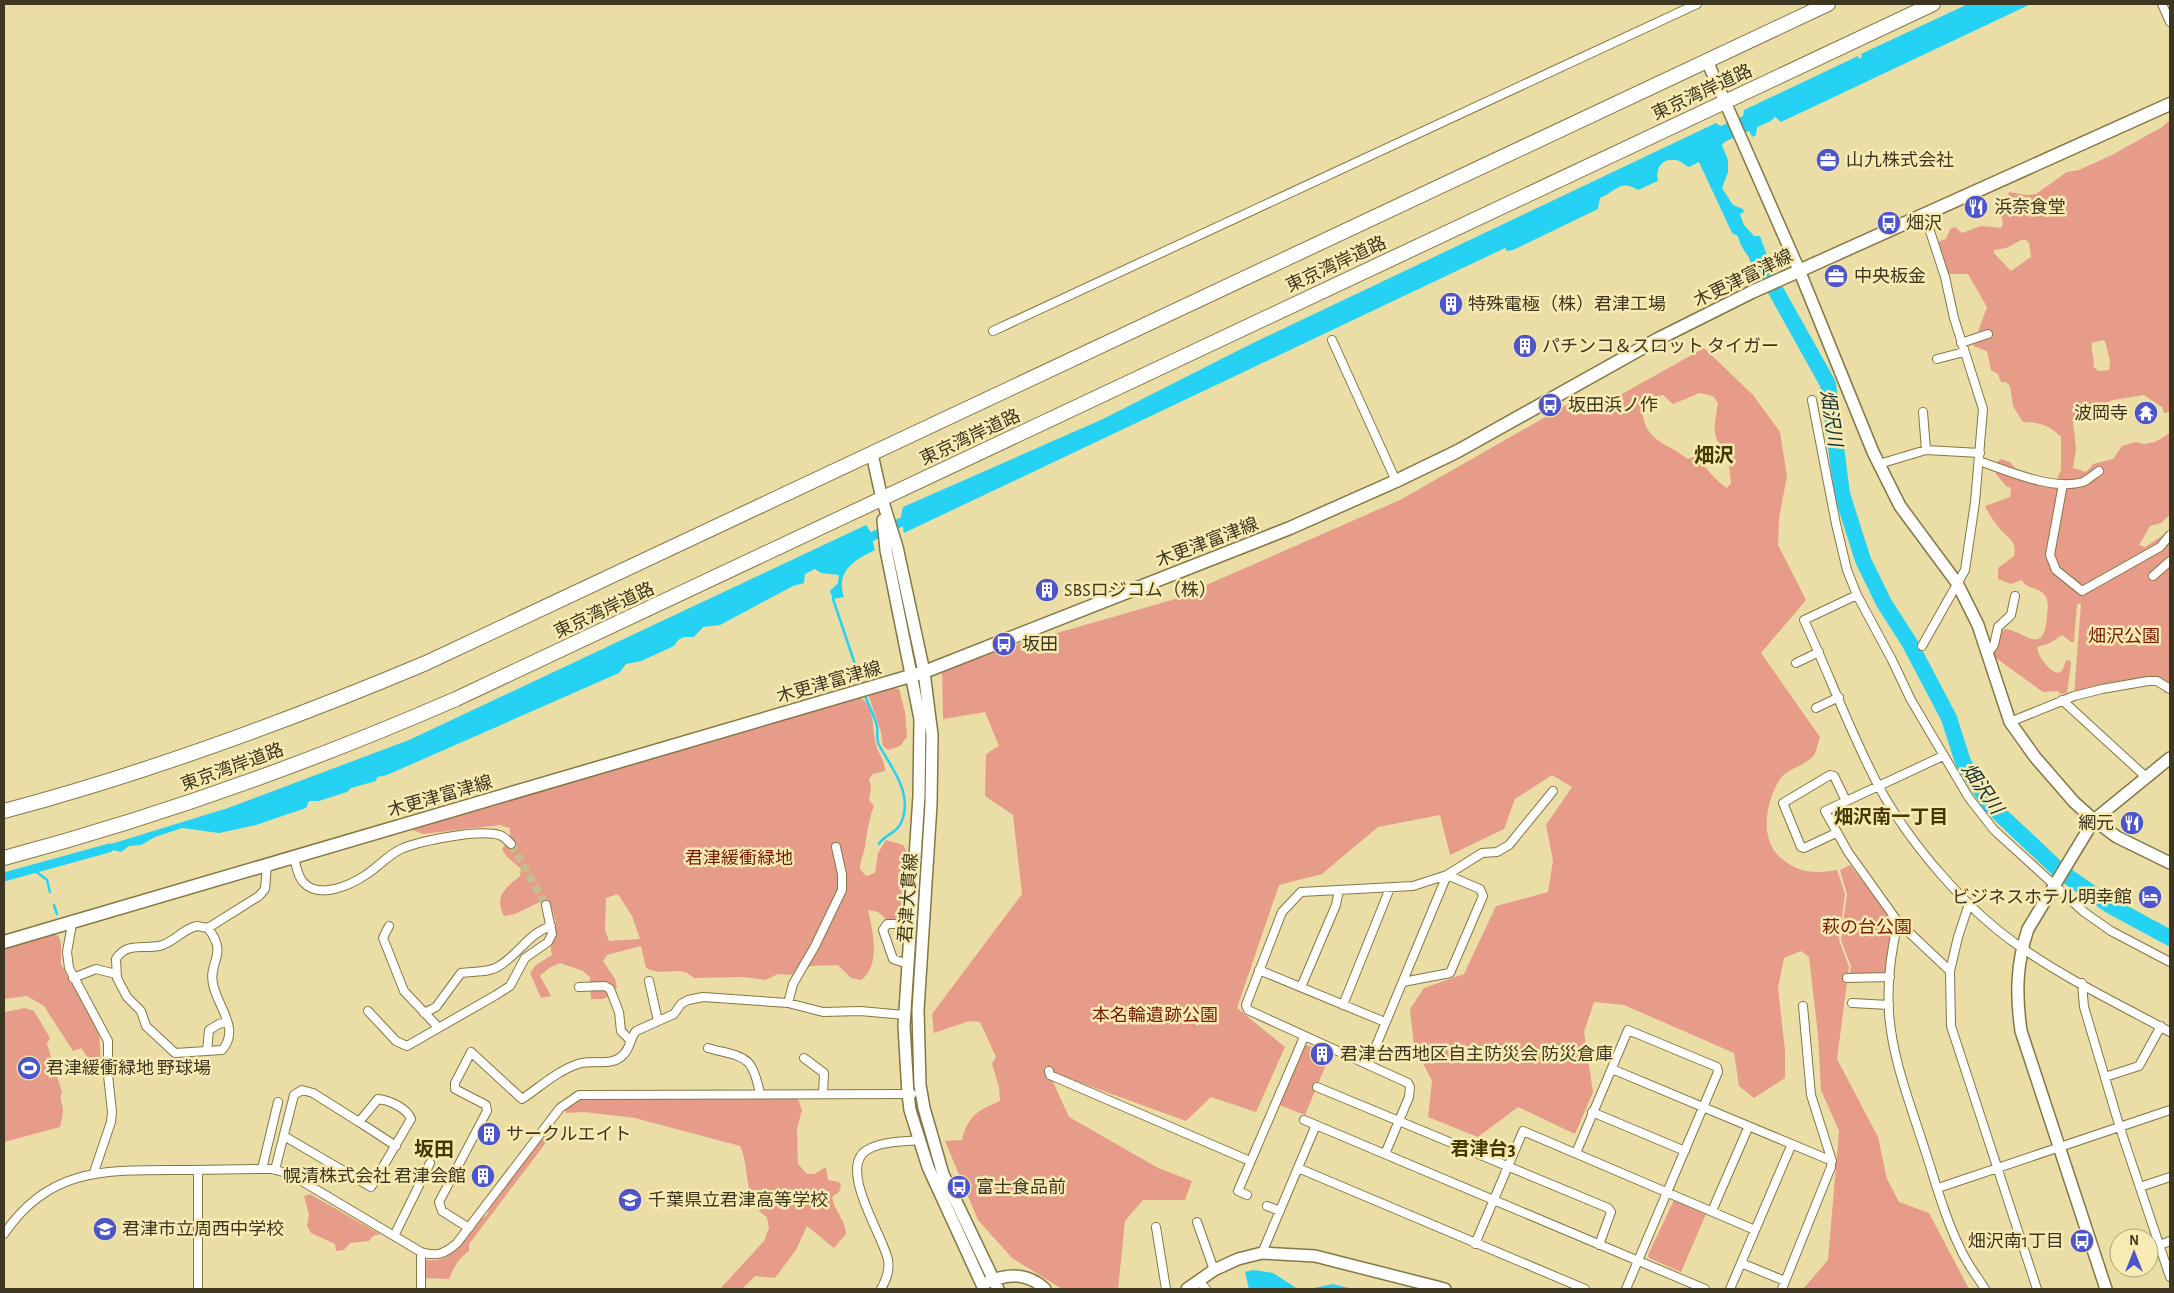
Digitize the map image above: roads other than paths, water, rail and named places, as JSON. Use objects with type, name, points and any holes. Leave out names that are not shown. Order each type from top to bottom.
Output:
[{"type":"highway","name":"東京湾岸道路","points":[[4,811],[174,760],[345,697],[489,635],[1828,4]]},
{"type":"highway","name":"東京湾岸道路","points":[[4,858],[138,819],[235,787],[402,722],[884,509],[1727,106],[1933,4]]},
{"type":"main road","name":"木更津富津線","points":[[4,942],[72,924],[918,674],[1290,528],[1396,481],[1458,451],[1658,339],[1752,292],[1798,270],[1925,216],[2170,104]]},
{"type":"street","points":[[993,331],[1697,4]]},
{"type":"street","points":[[2162,4],[2170,22]]},
{"type":"street","points":[[1707,61],[1798,270],[1879,464],[1900,506],[1957,583],[1978,625],[2010,722],[2041,764],[2074,802],[2094,820],[2117,837],[2170,864]]},
{"type":"street","points":[[1922,646],[1965,570],[1972,535],[1983,409],[1961,343],[1945,277],[1925,216]]},
{"type":"street","points":[[1961,343],[1988,334]]},
{"type":"street","points":[[1332,340],[1396,481]]},
{"type":"street","points":[[1937,359],[1964,352]]},
{"type":"street","points":[[1812,400],[1843,558],[1857,595],[1943,756],[1969,798],[1994,830],[2084,912],[2110,931],[2170,962]]},
{"type":"street","points":[[1923,412],[1926,450]]},
{"type":"street","points":[[1879,464],[1926,450],[1980,457],[2024,476],[2063,484],[2084,482],[2099,470]]},
{"type":"street","name":"君津大貫線","points":[[872,454],[932,735],[931,804],[918,1010],[922,1094],[943,1174],[996,1285]]},
{"type":"street","points":[[2063,484],[2050,555],[2056,570],[2082,592],[2160,547],[2170,536]]},
{"type":"street","points":[[2154,576],[2170,561]]},
{"type":"street","points":[[1857,595],[1804,620],[1879,786],[1910,833],[1944,878],[1969,904],[2021,948],[2170,1032]]},
{"type":"street","points":[[1987,654],[1994,645],[1998,627],[2011,615],[2015,596]]},
{"type":"street","points":[[1796,663],[1819,652]]},
{"type":"street","name":"君津大貫線","points":[[918,674],[920,751],[905,1015],[908,1094],[928,1167],[983,1287]]},
{"type":"street","points":[[2010,722],[2062,700],[2102,689],[2148,681],[2157,681],[2170,689]]},
{"type":"street","points":[[1816,708],[1839,698]]},
{"type":"street","points":[[2062,700],[2146,777]]},
{"type":"street","points":[[1943,756],[1825,811],[1836,832],[1898,922],[1950,971]]},
{"type":"street","points":[[2106,1289],[2020,1031],[2017,1005],[2017,977],[2021,948],[2031,923],[2094,820],[2170,758]]},
{"type":"street","points":[[1836,832],[1804,848],[1787,816],[1783,803],[1830,775],[1834,776],[1846,801]]},
{"type":"street","points":[[1385,1154],[1409,1097],[1410,1087],[1408,1083],[1248,1010],[1246,1005],[1282,912],[1295,897],[1304,892],[1412,886],[1447,876],[1482,853],[1497,852],[1509,846],[1553,791]]},
{"type":"street","points":[[294,857],[302,881],[316,890],[323,890],[344,886],[365,876],[392,854],[408,847],[446,838],[480,834],[497,834],[503,836],[511,844]]},
{"type":"street","points":[[788,1003],[793,984],[816,946],[842,890],[842,874],[836,847]]},
{"type":"street","points":[[208,928],[218,945],[213,984],[230,1032],[224,1048],[176,1053],[146,1026],[143,1014],[127,997],[116,974],[116,959],[127,949],[165,944],[191,927],[208,928],[259,896],[266,885],[267,865]]},
{"type":"street","points":[[1368,1065],[1447,876]]},
{"type":"street","points":[[1403,982],[1450,973],[1480,904],[1483,892],[1447,876]]},
{"type":"street","points":[[1343,1005],[1390,888]]},
{"type":"street","points":[[1301,987],[1336,905],[1339,890]]},
{"type":"street","points":[[1969,904],[1958,937],[1950,971],[1951,1026],[2037,1289]]},
{"type":"street","points":[[368,1011],[403,1046],[412,1044],[510,986],[525,958],[548,942],[552,934],[546,905]]},
{"type":"street","points":[[1898,922],[1892,949],[1889,1005],[1894,1046],[1903,1084],[1961,1252],[1985,1289]]},
{"type":"street","points":[[72,924],[67,952],[69,968],[108,1041],[111,1122],[94,1172]]},
{"type":"street","points":[[908,964],[893,959],[883,930],[887,924],[911,924]]},
{"type":"street","points":[[389,926],[383,938],[404,991],[438,1027]]},
{"type":"street","points":[[424,1013],[436,1007],[461,973],[500,966],[522,948],[537,931],[551,926]]},
{"type":"street","points":[[73,978],[96,969],[116,974]]},
{"type":"street","points":[[1259,970],[1385,1022]]},
{"type":"street","points":[[1847,978],[1890,977]]},
{"type":"street","points":[[649,981],[658,1021]]},
{"type":"street","points":[[2082,983],[2084,1007],[2105,1078],[2170,1277]]},
{"type":"street","points":[[579,987],[605,986],[610,989],[614,995],[619,1012],[621,1031],[630,1040]]},
{"type":"street","points":[[469,1228],[442,1211],[438,1202],[487,1111],[486,1105],[455,1089],[455,1083],[471,1052],[522,1099],[565,1069],[580,1063],[612,1061],[620,1058],[627,1050],[630,1040],[636,1031],[674,1014],[681,1004],[696,997],[756,999],[788,1003],[823,1012],[860,1011],[905,1015]]},
{"type":"street","points":[[1852,1003],[1889,1005]]},
{"type":"street","points":[[1782,1289],[1832,1161],[1811,1095],[1803,1006]]},
{"type":"street","points":[[207,1051],[209,1030],[227,1022]]},
{"type":"street","points":[[2105,1078],[2138,1066],[2161,1026]]},
{"type":"street","points":[[1576,1153],[1628,1030],[1717,1067],[1718,1072],[1626,1289]]},
{"type":"street","points":[[1247,1195],[1238,1191],[1304,1037]]},
{"type":"street","points":[[708,1048],[748,1060],[756,1073],[760,1094]]},
{"type":"street","points":[[804,1058],[824,1074],[822,1094]]},
{"type":"street","points":[[1612,1069],[1790,1146],[1832,1161]]},
{"type":"street","points":[[1049,1071],[1050,1075],[1250,1161]]},
{"type":"street","points":[[1317,1087],[1610,1209],[1611,1212],[1599,1245]]},
{"type":"street","points":[[275,1170],[294,1095],[302,1090],[313,1093],[396,1146]]},
{"type":"street","points":[[4,1234],[20,1212],[47,1192],[66,1181],[94,1172],[262,1169],[290,1174],[420,1252],[432,1256],[448,1252],[469,1228],[560,1108],[579,1095],[922,1094]]},
{"type":"street","points":[[284,1136],[371,1187],[410,1123],[408,1113],[389,1101],[378,1099],[359,1122]]},
{"type":"street","points":[[262,1169],[278,1102]]},
{"type":"street","points":[[1938,1188],[2059,1149],[2170,1110]]},
{"type":"street","points":[[1592,1112],[1685,1151]]},
{"type":"street","points":[[1304,1120],[1705,1289]]},
{"type":"street","points":[[1262,1252],[1316,1125]]},
{"type":"street","points":[[1712,1211],[1748,1128]]},
{"type":"street","points":[[1475,1244],[1523,1131],[1755,1230]]},
{"type":"street","points":[[881,1289],[887,1277],[888,1258],[870,1219],[857,1174],[858,1162],[865,1150],[880,1144],[920,1140]]},
{"type":"street","points":[[1730,1289],[1790,1146]]},
{"type":"street","points":[[394,1236],[430,1163]]},
{"type":"street","points":[[1298,1168],[1585,1289]]},
{"type":"street","points":[[198,1170],[198,1289]]},
{"type":"street","points":[[2140,1187],[2170,1177]]},
{"type":"street","points":[[1267,1206],[1280,1211]]},
{"type":"street","points":[[1197,1222],[1214,1270]]},
{"type":"street","points":[[1156,1227],[1166,1289]]},
{"type":"street","points":[[2160,1245],[2170,1241]]},
{"type":"street","points":[[420,1252],[421,1289]]},
{"type":"street","points":[[1187,1289],[1202,1285],[1214,1270],[1238,1259],[1262,1252],[1315,1256],[1444,1289]]},
{"type":"street","points":[[1741,1263],[1785,1281]]},
{"type":"street","points":[[983,1287],[996,1285],[1004,1276],[1021,1276],[1039,1283],[1046,1289]]},
{"type":"water","points":[[1968,4],[2031,4],[1781,122],[1775,117],[1757,127],[1756,135],[1752,137],[1743,117],[1744,110],[1858,56],[1859,59],[1862,57],[1861,54]]},
{"type":"water","points":[[1716,123],[1723,128],[1728,138],[1722,145],[1728,160],[1728,172],[1722,188],[1733,205],[1743,209],[1744,212],[1740,214],[1744,225],[1754,236],[1760,236],[1773,272],[1761,278],[1742,247],[1738,236],[1732,233],[1699,162],[1689,167],[1677,160],[1666,161],[1658,169],[1658,181],[1638,190],[1627,186],[1619,187],[1600,198],[1598,209],[1513,250],[1507,251],[1505,248],[904,533],[901,516],[903,507],[1103,419],[1251,344]]},
{"type":"water","points":[[866,525],[870,531],[875,550],[854,562],[845,573],[842,580],[844,597],[833,599],[830,591],[838,583],[839,575],[821,573],[815,569],[805,574],[804,583],[793,586],[720,625],[703,627],[694,637],[684,637],[678,640],[674,646],[641,661],[626,664],[619,673],[387,775],[377,777],[376,781],[351,788],[347,792],[319,801],[309,801],[306,808],[256,825],[219,833],[182,828],[155,837],[141,845],[129,846],[121,852],[113,850],[100,854],[98,848],[228,808],[409,740]]},
{"type":"water","points":[[1253,1270],[1273,1273],[1298,1289],[1249,1289],[1245,1272]]},
{"type":"water","points":[[1333,1284],[1353,1289],[1309,1289]]},
{"type":"waterway","name":"畑沢川","points":[[1707,141],[1767,114]]},
{"type":"waterway","name":"畑沢川","points":[[1757,257],[1828,384],[1842,494],[1863,560],[1884,603],[1909,642],[1949,718],[1963,762],[1990,805],[2060,871],[2109,905],[2170,938]]},
{"type":"waterway","points":[[863,541],[912,517]]},
{"type":"waterway","points":[[834,596],[833,599],[862,685]]},
{"type":"waterway","points":[[864,693],[877,726],[878,743],[900,782],[905,802],[901,823],[894,832],[884,838],[879,844]]},
{"type":"waterway","points":[[4,877],[109,848]]},
{"type":"waterway","points":[[33,869],[47,880],[50,892]]},
{"type":"waterway","points":[[54,905],[57,914]]},
{"type":"tunnel","points":[[511,844],[546,905]]},
{"type":"place","name":"山九株式会社","points":[[1828,160]]},
{"type":"place","name":"浜奈食堂","points":[[1976,207]]},
{"type":"place","name":"畑沢","points":[[1889,223]]},
{"type":"place","name":"中央板金","points":[[1836,276]]},
{"type":"place","name":"特殊電極（株）君津工場","points":[[1451,304]]},
{"type":"place","name":"パチンコ＆スロット タイガー","points":[[1525,346]]},
{"type":"place","name":"坂田浜ノ作","points":[[1550,405]]},
{"type":"place","name":"波岡寺","points":[[2146,413]]},
{"type":"place","name":"SBSロジコム（株）","points":[[1047,590]]},
{"type":"place","name":"坂田","points":[[1004,644]]},
{"type":"place","name":"網元","points":[[2132,823]]},
{"type":"place","name":"ビジネスホテル明幸館","points":[[2150,897]]},
{"type":"place","name":"君津台西地区自主防災会 防災倉庫","points":[[1322,1054]]},
{"type":"place","name":"君津緩衝緑地 野球場","points":[[29,1068]]},
{"type":"place","name":"サークルエイト","points":[[489,1134]]},
{"type":"place","name":"幌清株式会社 君津会館","points":[[483,1176]]},
{"type":"place","name":"富士食品前","points":[[959,1187]]},
{"type":"place","name":"千葉県立君津高等学校","points":[[630,1200]]},
{"type":"place","name":"君津市立周西中学校","points":[[105,1229]]},
{"type":"place","name":"畑沢南1丁目","points":[[2082,1241]]},
{"type":"district","name":"畑沢","points":[[1714,455]]},
{"type":"district","name":"畑沢南一丁目","points":[[1891,816]]},
{"type":"district","name":"君津台3","points":[[1483,1148]]},
{"type":"district","name":"坂田","points":[[434,1149]]},
{"type":"park label","name":"畑沢公園","points":[[2124,636]]},
{"type":"park label","name":"君津緩衝緑地","points":[[739,858]]},
{"type":"park label","name":"萩の台公園","points":[[1867,927]]},
{"type":"park label","name":"本名輪遺跡公園","points":[[1155,1015]]}]
